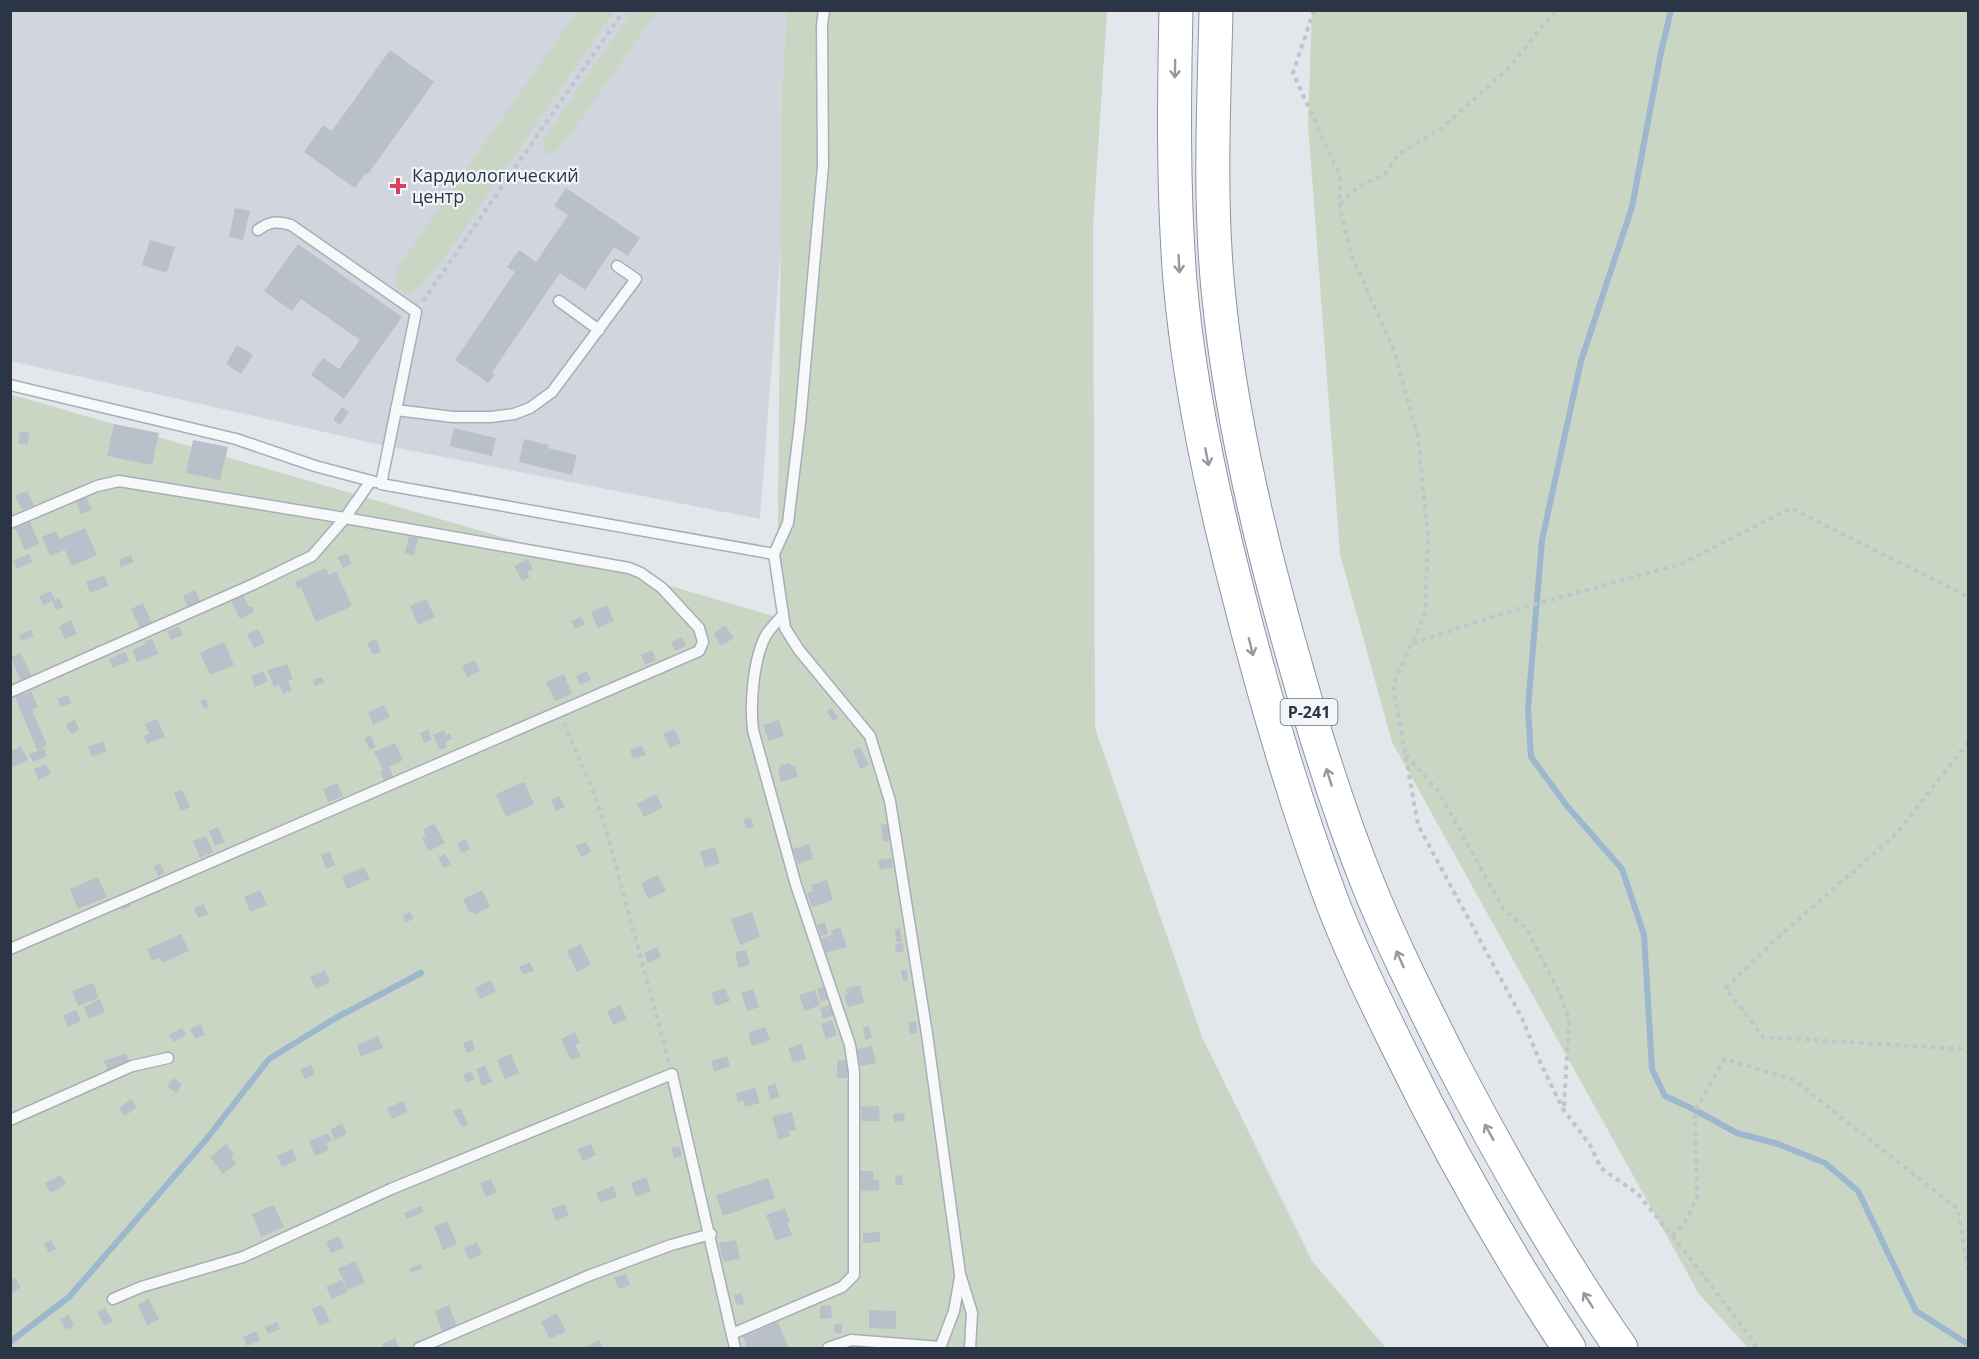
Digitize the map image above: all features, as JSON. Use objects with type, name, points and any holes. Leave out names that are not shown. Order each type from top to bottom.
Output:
[{"type":"highway","name":"Р-241","points":[[1176,10],[1173,137],[1182,292],[1193,388],[1215,504],[1253,655],[1298,803],[1330,897],[1362,975],[1460,1168],[1538,1301],[1569,1348]]},
{"type":"highway","name":"Р-241","points":[[1216,10],[1214,218],[1218,289],[1228,368],[1245,465],[1264,550],[1297,673],[1333,789],[1368,884],[1403,967],[1477,1111],[1542,1227],[1621,1348]]},
{"type":"lane","points":[[824,10],[822,25],[824,166],[800,423],[788,523],[774,554],[785,628],[799,650],[870,736],[890,801],[927,1034],[960,1274],[972,1313],[970,1348]]},
{"type":"lane","points":[[10,692],[312,556],[376,483],[396,410],[416,312],[291,225],[278,221],[266,224],[258,230]]},
{"type":"lane","points":[[396,410],[453,417],[491,417],[514,414],[530,408],[552,392],[636,279],[617,266]]},
{"type":"lane","points":[[559,301],[599,330]]},
{"type":"lane","points":[[10,385],[236,439],[315,466],[376,483],[774,554]]},
{"type":"lane","points":[[10,523],[97,486],[119,481],[345,518],[629,568],[641,573],[662,588],[699,628],[703,642],[699,651],[10,949]]},
{"type":"lane","points":[[732,1334],[842,1287],[854,1275],[854,1072],[850,1045],[796,885],[753,730],[751,712],[758,661],[766,636],[783,615]]},
{"type":"lane","points":[[10,1120],[132,1066],[168,1058]]},
{"type":"lane","points":[[113,1299],[141,1287],[243,1257],[391,1189],[672,1074],[711,1234],[735,1348]]},
{"type":"lane","points":[[419,1348],[588,1276],[671,1245],[711,1234]]},
{"type":"lane","points":[[828,1348],[851,1340],[941,1348],[954,1311],[960,1274]]},
{"type":"path","points":[[416,312],[624,10]]},
{"type":"path","points":[[1314,10],[1293,73],[1340,176],[1339,204],[1351,255],[1393,348],[1418,437],[1428,536],[1425,613],[1393,685],[1418,825],[1522,1018],[1563,1109],[1590,1145],[1600,1168],[1638,1194],[1757,1348]]},
{"type":"path","points":[[1339,204],[1358,187],[1385,174],[1398,155],[1452,120],[1510,67],[1555,10]]},
{"type":"path","points":[[1412,643],[1504,614],[1681,564],[1791,508],[1968,597]]},
{"type":"path","points":[[559,712],[598,804],[672,1074]]},
{"type":"path","points":[[1968,742],[1898,833],[1774,941],[1726,988],[1763,1037],[1968,1051]]},
{"type":"path","points":[[1406,755],[1439,792],[1503,909],[1526,928],[1560,994],[1569,1020],[1563,1109]]},
{"type":"path","points":[[1672,1236],[1684,1224],[1697,1198],[1695,1110],[1725,1059],[1794,1080],[1958,1209],[1968,1273]]},
{"type":"shaded area","name":"Кардиологический центр","points":[[11,11],[799,11],[760,519],[377,444],[11,361]]},
{"type":"green space","points":[[577,11],[614,11],[443,260],[410,295],[401,292],[395,284],[396,270]]},
{"type":"green space","points":[[632,11],[657,11],[568,138],[555,152],[544,154],[546,136]]},
{"type":"green space","points":[[787,11],[1107,11],[1093,228],[1095,728],[1202,1037],[1312,1261],[1386,1348],[11,1348],[10,394],[777,617],[782,94]]},
{"type":"green space","points":[[1312,11],[1968,11],[1968,1348],[1748,1348],[1699,1294],[1392,742],[1340,554],[1308,123]]},
{"type":"building","points":[[390,50],[434,82],[367,175],[366,173],[355,188],[304,152],[323,125],[332,131]]},
{"type":"building","points":[[566,188],[640,238],[628,256],[614,247],[585,290],[560,273],[492,372],[495,374],[488,383],[455,360],[515,272],[507,267],[519,250],[536,262],[568,215],[554,206]]},
{"type":"building","points":[[235,208],[250,211],[243,240],[229,237]]},
{"type":"building","points":[[150,240],[175,247],[167,273],[142,265]]},
{"type":"building","points":[[298,244],[402,317],[344,399],[311,375],[323,358],[339,369],[360,340],[301,299],[292,311],[264,291]]},
{"type":"building","points":[[237,345],[253,355],[241,374],[226,364]]},
{"type":"building","points":[[342,407],[349,412],[340,425],[333,420]]},
{"type":"building","points":[[114,424],[159,433],[152,465],[107,456]]},
{"type":"building","points":[[454,428],[496,438],[492,456],[450,446]]},
{"type":"building","points":[[20,431],[30,433],[27,445],[18,443]]},
{"type":"building","points":[[524,439],[577,455],[572,475],[519,462]]},
{"type":"building","points":[[193,440],[228,447],[220,480],[186,473]]},
{"type":"building","points":[[27,491],[34,505],[22,510],[15,496]]},
{"type":"building","points":[[86,497],[92,510],[81,514],[76,502]]},
{"type":"building","points":[[30,522],[39,544],[25,550],[15,528]]},
{"type":"building","points":[[85,528],[97,555],[72,566],[65,550],[50,556],[42,537],[56,531],[59,539]]},
{"type":"building","points":[[409,536],[418,538],[414,555],[405,553]]},
{"type":"building","points":[[347,553],[352,564],[343,568],[338,557]]},
{"type":"building","points":[[29,554],[32,562],[17,569],[13,561]]},
{"type":"building","points":[[131,555],[134,562],[121,567],[119,560]]},
{"type":"building","points":[[528,559],[533,569],[527,572],[530,577],[522,581],[514,566]]},
{"type":"building","points":[[326,568],[329,575],[336,571],[352,606],[316,622],[301,587],[298,589],[295,582]]},
{"type":"building","points":[[104,575],[108,586],[90,593],[86,582]]},
{"type":"building","points":[[195,590],[200,601],[188,607],[183,596]]},
{"type":"building","points":[[51,591],[55,600],[59,598],[63,607],[56,610],[52,601],[43,605],[39,596]]},
{"type":"building","points":[[243,595],[254,612],[240,619],[231,600]]},
{"type":"building","points":[[426,599],[435,617],[418,625],[410,606]]},
{"type":"building","points":[[143,603],[152,623],[140,629],[131,609]]},
{"type":"building","points":[[607,605],[614,621],[598,628],[591,612]]},
{"type":"building","points":[[581,617],[585,624],[575,629],[571,621]]},
{"type":"building","points":[[71,620],[77,634],[65,639],[59,626]]},
{"type":"building","points":[[725,625],[734,638],[721,646],[713,634]]},
{"type":"building","points":[[179,626],[183,635],[171,640],[167,631]]},
{"type":"building","points":[[258,629],[265,643],[254,648],[247,634]]},
{"type":"building","points":[[31,630],[34,636],[22,641],[19,635]]},
{"type":"building","points":[[682,637],[686,646],[675,651],[671,642]]},
{"type":"building","points":[[152,639],[159,654],[137,662],[132,650]]},
{"type":"building","points":[[376,639],[381,652],[373,655],[367,643]]},
{"type":"building","points":[[224,642],[234,665],[210,675],[200,653]]},
{"type":"building","points":[[652,650],[656,660],[645,665],[641,655]]},
{"type":"building","points":[[125,652],[129,661],[113,668],[109,659]]},
{"type":"building","points":[[21,653],[32,677],[21,681],[11,657]]},
{"type":"building","points":[[475,660],[480,671],[467,677],[462,666]]},
{"type":"building","points":[[287,664],[293,679],[288,681],[292,690],[283,694],[279,685],[274,687],[267,670]]},
{"type":"building","points":[[263,671],[268,681],[255,687],[251,676]]},
{"type":"building","points":[[587,671],[591,680],[580,685],[576,676]]},
{"type":"building","points":[[564,674],[572,694],[555,701],[546,682]]},
{"type":"building","points":[[322,677],[324,682],[315,686],[313,680]]},
{"type":"building","points":[[31,691],[38,707],[32,710],[47,745],[37,750],[15,697]]},
{"type":"building","points":[[68,695],[71,703],[61,707],[57,699]]},
{"type":"building","points":[[206,699],[209,707],[204,709],[200,701]]},
{"type":"building","points":[[384,705],[390,717],[373,725],[368,712]]},
{"type":"building","points":[[832,708],[838,718],[833,721],[827,711]]},
{"type":"building","points":[[157,719],[165,737],[147,744],[143,736],[149,734],[145,724]]},
{"type":"building","points":[[75,720],[79,730],[71,734],[66,724]]},
{"type":"building","points":[[779,720],[784,736],[769,741],[763,725]]},
{"type":"building","points":[[428,729],[432,740],[424,743],[420,733]]},
{"type":"building","points":[[674,729],[681,743],[670,748],[663,734]]},
{"type":"building","points":[[444,730],[446,735],[450,733],[452,739],[445,742],[447,747],[440,750],[433,735]]},
{"type":"building","points":[[370,735],[376,747],[370,750],[364,738]]},
{"type":"building","points":[[103,741],[107,751],[92,757],[88,747]]},
{"type":"building","points":[[395,743],[403,760],[389,767],[393,776],[384,780],[380,772],[383,770],[374,752]]},
{"type":"building","points":[[642,745],[646,755],[633,759],[630,750]]},
{"type":"building","points":[[21,746],[28,760],[10,768],[10,751]]},
{"type":"building","points":[[860,747],[869,765],[860,769],[853,751]]},
{"type":"building","points":[[44,748],[47,756],[33,762],[29,754]]},
{"type":"building","points":[[790,763],[791,766],[795,765],[798,777],[781,782],[778,769],[781,768],[780,765]]},
{"type":"building","points":[[46,764],[51,774],[38,780],[34,769]]},
{"type":"building","points":[[524,782],[534,804],[506,817],[496,794]]},
{"type":"building","points":[[337,783],[343,796],[328,802],[323,789]]},
{"type":"building","points":[[182,790],[190,807],[181,811],[174,793]]},
{"type":"building","points":[[656,794],[663,807],[644,817],[637,804]]},
{"type":"building","points":[[559,796],[565,807],[556,811],[551,800]]},
{"type":"building","points":[[750,817],[754,827],[747,829],[743,820]]},
{"type":"building","points":[[434,824],[445,843],[429,851],[422,839],[426,836],[423,830]]},
{"type":"building","points":[[888,824],[890,841],[883,841],[881,825]]},
{"type":"building","points":[[218,827],[225,842],[215,846],[209,831]]},
{"type":"building","points":[[206,836],[213,852],[200,858],[193,841]]},
{"type":"building","points":[[466,839],[470,849],[462,853],[457,843]]},
{"type":"building","points":[[586,842],[591,852],[581,857],[576,846]]},
{"type":"building","points":[[809,844],[813,859],[798,864],[793,849]]},
{"type":"building","points":[[715,847],[720,863],[705,868],[700,852]]},
{"type":"building","points":[[330,852],[335,865],[326,869],[321,855]]},
{"type":"building","points":[[445,854],[451,864],[444,868],[438,858]]},
{"type":"building","points":[[891,858],[893,867],[880,870],[878,860]]},
{"type":"building","points":[[160,863],[165,873],[158,876],[153,866]]},
{"type":"building","points":[[364,867],[370,879],[347,889],[342,876]]},
{"type":"building","points":[[658,875],[666,891],[648,899],[641,883]]},
{"type":"building","points":[[98,877],[107,897],[78,909],[70,889]]},
{"type":"building","points":[[827,880],[833,900],[812,907],[807,893],[813,891],[811,885]]},
{"type":"building","points":[[260,890],[267,905],[250,912],[244,897]]},
{"type":"building","points":[[482,890],[490,907],[474,915],[472,911],[470,913],[463,899]]},
{"type":"building","points":[[129,901],[131,906],[122,910],[120,906]]},
{"type":"building","points":[[204,904],[208,914],[198,918],[194,908]]},
{"type":"building","points":[[410,912],[414,918],[406,923],[403,916]]},
{"type":"building","points":[[752,912],[760,937],[740,945],[731,919]]},
{"type":"building","points":[[825,922],[828,934],[821,936],[817,925]]},
{"type":"building","points":[[840,927],[847,947],[826,953],[821,938],[833,935],[831,930]]},
{"type":"building","points":[[900,928],[902,941],[896,942],[895,929]]},
{"type":"building","points":[[181,934],[189,951],[162,963],[160,958],[152,961],[147,949]]},
{"type":"building","points":[[903,943],[904,952],[896,952],[895,944]]},
{"type":"building","points":[[581,944],[591,965],[577,972],[567,951]]},
{"type":"building","points":[[657,947],[661,957],[648,963],[644,953]]},
{"type":"building","points":[[746,950],[750,965],[739,968],[735,952]]},
{"type":"building","points":[[530,962],[534,971],[523,975],[519,967]]},
{"type":"building","points":[[325,970],[330,982],[316,989],[310,977]]},
{"type":"building","points":[[901,970],[907,970],[908,980],[903,981]]},
{"type":"building","points":[[491,980],[496,992],[480,999],[475,988]]},
{"type":"building","points":[[93,983],[99,998],[78,1006],[72,991]]},
{"type":"building","points":[[860,985],[864,1003],[848,1007],[844,995],[848,994],[846,988]]},
{"type":"building","points":[[825,986],[829,999],[821,1002],[817,989]]},
{"type":"building","points":[[725,988],[730,1001],[716,1006],[711,993]]},
{"type":"building","points":[[753,989],[759,1007],[747,1011],[741,993]]},
{"type":"building","points":[[815,990],[820,1005],[805,1011],[799,995]]},
{"type":"building","points":[[100,999],[105,1012],[89,1019],[84,1007]]},
{"type":"building","points":[[830,1004],[834,1015],[823,1019],[820,1008]]},
{"type":"building","points":[[620,1005],[627,1019],[613,1025],[607,1011]]},
{"type":"building","points":[[76,1010],[81,1021],[68,1027],[63,1015]]},
{"type":"building","points":[[832,1020],[837,1035],[826,1039],[821,1024]]},
{"type":"building","points":[[916,1021],[917,1033],[910,1034],[908,1022]]},
{"type":"building","points":[[200,1024],[205,1035],[195,1039],[190,1029]]},
{"type":"building","points":[[869,1026],[872,1038],[865,1040],[863,1027]]},
{"type":"building","points":[[765,1027],[770,1040],[752,1046],[748,1033]]},
{"type":"building","points":[[182,1028],[186,1035],[173,1042],[169,1035]]},
{"type":"building","points":[[575,1032],[580,1043],[575,1045],[581,1056],[571,1060],[561,1039]]},
{"type":"building","points":[[378,1036],[383,1048],[361,1057],[357,1045]]},
{"type":"building","points":[[472,1040],[475,1050],[467,1053],[463,1043]]},
{"type":"building","points":[[802,1044],[806,1059],[793,1063],[788,1048]]},
{"type":"building","points":[[872,1046],[876,1063],[860,1066],[857,1049]]},
{"type":"building","points":[[126,1053],[130,1063],[108,1071],[104,1061]]},
{"type":"building","points":[[511,1054],[519,1073],[505,1079],[497,1060]]},
{"type":"building","points":[[727,1056],[730,1066],[714,1072],[711,1061]]},
{"type":"building","points":[[847,1060],[847,1078],[837,1078],[837,1061]]},
{"type":"building","points":[[311,1065],[315,1074],[305,1079],[300,1070]]},
{"type":"building","points":[[485,1066],[492,1082],[482,1086],[476,1069]]},
{"type":"building","points":[[471,1071],[475,1080],[466,1083],[463,1074]]},
{"type":"building","points":[[173,1078],[182,1084],[177,1093],[167,1087]]},
{"type":"building","points":[[776,1084],[779,1097],[770,1099],[767,1086]]},
{"type":"building","points":[[755,1088],[760,1103],[745,1107],[743,1100],[738,1102],[736,1093]]},
{"type":"building","points":[[131,1099],[137,1107],[125,1116],[119,1108]]},
{"type":"building","points":[[403,1101],[408,1112],[392,1119],[387,1108]]},
{"type":"building","points":[[879,1106],[880,1121],[862,1121],[861,1107]]},
{"type":"building","points":[[460,1108],[468,1124],[462,1127],[453,1111]]},
{"type":"building","points":[[792,1112],[796,1130],[788,1132],[790,1136],[778,1139],[772,1116]]},
{"type":"building","points":[[904,1113],[905,1121],[894,1122],[893,1114]]},
{"type":"building","points":[[342,1123],[347,1134],[335,1140],[330,1130]]},
{"type":"building","points":[[328,1133],[332,1141],[326,1143],[329,1150],[315,1156],[309,1141]]},
{"type":"building","points":[[226,1144],[234,1154],[231,1157],[236,1164],[223,1174],[210,1157]]},
{"type":"building","points":[[591,1144],[596,1155],[583,1161],[577,1149]]},
{"type":"building","points":[[679,1146],[682,1156],[674,1158],[671,1148]]},
{"type":"building","points":[[292,1149],[297,1160],[282,1167],[277,1156]]},
{"type":"building","points":[[860,1171],[873,1171],[874,1180],[879,1180],[879,1190],[861,1191]]},
{"type":"building","points":[[61,1175],[66,1184],[50,1193],[45,1183]]},
{"type":"building","points":[[902,1175],[903,1185],[896,1185],[895,1176]]},
{"type":"building","points":[[646,1177],[651,1191],[636,1197],[631,1183]]},
{"type":"building","points":[[768,1178],[775,1198],[723,1216],[716,1195]]},
{"type":"building","points":[[491,1179],[497,1192],[486,1197],[480,1183]]},
{"type":"building","points":[[613,1186],[617,1197],[600,1203],[596,1193]]},
{"type":"building","points":[[564,1204],[569,1215],[556,1221],[551,1209]]},
{"type":"building","points":[[274,1205],[284,1227],[261,1237],[252,1214]]},
{"type":"building","points":[[421,1206],[423,1212],[407,1219],[404,1213]]},
{"type":"building","points":[[785,1208],[792,1235],[776,1241],[766,1215]]},
{"type":"building","points":[[447,1221],[457,1244],[443,1250],[434,1227]]},
{"type":"building","points":[[880,1232],[880,1242],[863,1243],[863,1233]]},
{"type":"building","points":[[339,1236],[344,1248],[331,1253],[326,1242]]},
{"type":"building","points":[[51,1240],[56,1249],[49,1253],[44,1244]]},
{"type":"building","points":[[736,1240],[740,1259],[723,1262],[719,1243]]},
{"type":"building","points":[[477,1242],[482,1254],[469,1260],[464,1248]]},
{"type":"building","points":[[355,1261],[365,1282],[348,1290],[338,1269]]},
{"type":"building","points":[[420,1264],[422,1268],[411,1273],[409,1269]]},
{"type":"building","points":[[626,1273],[630,1285],[619,1289],[614,1278]]},
{"type":"building","points":[[15,1278],[21,1287],[10,1294],[10,1280]]},
{"type":"building","points":[[342,1280],[348,1292],[332,1299],[326,1287]]},
{"type":"building","points":[[742,1293],[744,1304],[736,1305],[734,1295]]},
{"type":"building","points":[[149,1299],[159,1319],[147,1325],[138,1305]]},
{"type":"building","points":[[322,1305],[330,1321],[319,1326],[312,1309]]},
{"type":"building","points":[[449,1305],[457,1326],[442,1331],[435,1311]]},
{"type":"building","points":[[831,1305],[832,1318],[820,1319],[820,1306]]},
{"type":"building","points":[[105,1308],[113,1321],[105,1326],[97,1312]]},
{"type":"building","points":[[869,1310],[896,1311],[896,1329],[869,1328]]},
{"type":"building","points":[[557,1313],[566,1331],[550,1339],[541,1322]]},
{"type":"building","points":[[69,1315],[74,1326],[66,1330],[60,1319]]},
{"type":"building","points":[[277,1322],[280,1329],[268,1334],[265,1327]]},
{"type":"building","points":[[778,1322],[789,1348],[748,1348],[743,1337]]},
{"type":"building","points":[[834,1324],[842,1324],[842,1333],[835,1333]]},
{"type":"building","points":[[256,1331],[260,1340],[247,1346],[243,1337]]},
{"type":"building","points":[[395,1338],[399,1348],[384,1348],[382,1344]]},
{"type":"building","points":[[599,1340],[603,1348],[583,1348]]},
{"type":"waterway","points":[[1671,10],[1632,207],[1581,361],[1542,540],[1528,708],[1531,757],[1567,806],[1622,869],[1644,935],[1652,1069],[1665,1096],[1737,1133],[1778,1144],[1825,1163],[1858,1191],[1916,1311],[1968,1344]]},
{"type":"waterway","points":[[10,1342],[69,1297],[205,1141],[269,1059],[334,1019],[421,973]]},
{"type":"place","name":"Кардиологический центр","points":[[398,186]]}]
